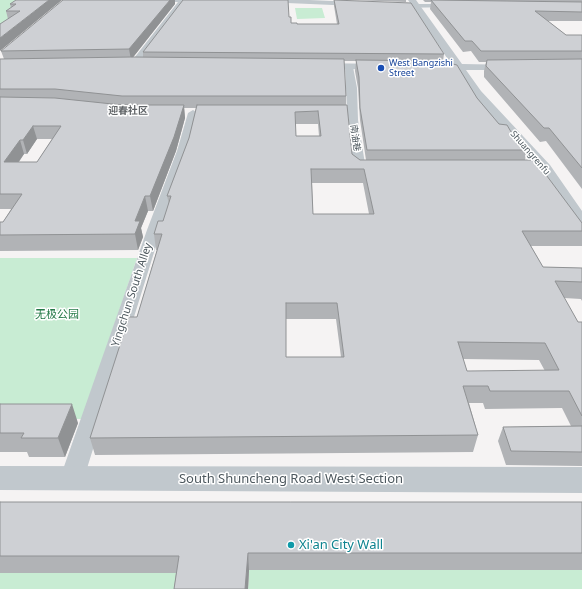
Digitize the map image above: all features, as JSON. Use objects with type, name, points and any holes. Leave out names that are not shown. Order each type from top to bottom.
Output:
[{"type":"street","points":[[164,0],[213,0]]},
{"type":"street","points":[[260,0],[292,0],[362,5]]},
{"type":"street","points":[[134,64],[182,1]]},
{"type":"street","points":[[393,6],[414,3],[460,6]]},
{"type":"street","name":"Shuangrenfu","points":[[414,3],[477,94],[545,168],[582,224]]},
{"type":"street","points":[[121,64],[149,64]]},
{"type":"street","points":[[304,66],[396,67]]},
{"type":"street","points":[[315,113],[353,113],[349,67]]},
{"type":"street","points":[[419,67],[528,67]]},
{"type":"street","name":"Yingchun South Alley","points":[[72,478],[154,230],[183,151],[193,113]]},
{"type":"street","name":"南油巷","points":[[353,113],[359,168],[382,168]]},
{"type":"street","points":[[530,168],[545,168]]},
{"type":"street","name":"South Shuncheng Road West Section","points":[[0,478],[582,480]]},
{"type":"green space","points":[[0,0],[49,0],[0,37]]},
{"type":"green space","points":[[295,8],[322,8],[325,18],[297,19]]},
{"type":"green space","name":"无极公园","points":[[0,258],[137,258],[82,419],[0,418]]},
{"type":"green space","points":[[249,570],[582,570],[582,589],[248,589]]},
{"type":"green space","points":[[0,573],[182,573],[180,589],[0,589]]},
{"type":"building","points":[[16,0],[49,0],[0,38],[0,24],[20,11],[6,11],[16,4],[10,4]]},
{"type":"building","points":[[63,0],[170,0],[129,49],[1,51]]},
{"type":"building","points":[[183,0],[288,0],[289,17],[291,17],[291,23],[297,24],[339,24],[334,0],[411,3],[444,54],[143,52]]},
{"type":"building","points":[[431,0],[582,2],[582,12],[535,11],[566,35],[582,35],[582,51],[481,51],[472,41],[465,41]]},
{"type":"building","points":[[132,57],[344,59],[346,96],[122,96],[55,89],[0,89],[0,59]]},
{"type":"building","points":[[582,59],[582,168],[549,128],[544,128],[486,66],[487,60]]},
{"type":"building","points":[[356,60],[451,61],[453,64],[457,65],[477,98],[499,124],[507,125],[517,142],[523,142],[527,150],[367,150],[360,108],[359,77]]},
{"type":"building","points":[[0,97],[55,98],[122,105],[184,105],[174,137],[150,196],[145,196],[135,221],[140,221],[135,234],[0,235],[0,222],[3,222],[22,194],[0,194]],"holes":[[[33,126],[61,126],[37,162],[4,162],[20,140],[23,140]]]},
{"type":"building","points":[[197,105],[347,105],[352,154],[360,160],[535,160],[582,223],[582,231],[522,231],[543,267],[582,268],[582,282],[555,281],[578,322],[582,322],[582,416],[569,391],[490,391],[488,386],[463,386],[478,435],[90,438],[129,317],[137,317],[162,234],[154,234],[158,221],[163,221],[171,196],[167,196],[189,138]],"holes":[[[318,111],[321,136],[296,136],[295,112]],[[311,169],[364,169],[374,214],[313,214]],[[286,303],[337,303],[344,357],[286,357]],[[458,342],[545,343],[559,370],[467,371]]]},
{"type":"building","points":[[0,404],[72,404],[58,438],[21,438],[24,433],[0,433]]},
{"type":"building","points":[[582,426],[582,452],[511,451],[503,427]]},
{"type":"building","name":"Xi'an City Wall","points":[[0,502],[582,502],[582,553],[248,553],[245,589],[174,589],[179,556],[0,556]]},
{"type":"place","name":"West Bangzishi Street","points":[[381,68]]},
{"type":"place","name":"Xi'an City Wall","points":[[291,545]]},
{"type":"district","name":"迎春社区","points":[[128,111]]}]
